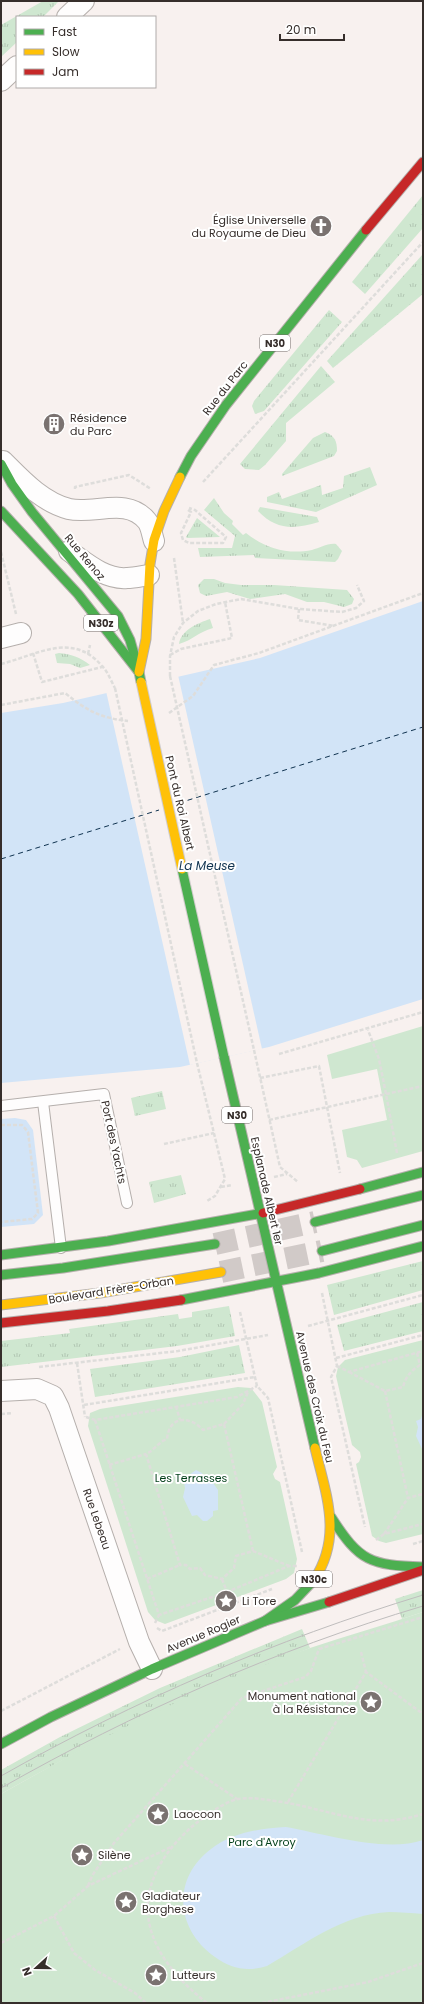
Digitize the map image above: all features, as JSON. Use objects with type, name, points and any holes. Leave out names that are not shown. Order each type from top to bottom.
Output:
[{"type":"main road","name":"Rue du Parc","points":[[138,672],[146,641],[149,575],[154,541],[164,513],[187,463],[213,420],[366,229],[423,163]]},
{"type":"main road","name":"Rue Renoz","points":[[1,464],[12,484],[32,512],[118,616],[130,640],[138,672]]},
{"type":"main road","name":"N30z","points":[[1,511],[91,609],[138,672]]},
{"type":"main road","name":"Pont du Roi Albert","points":[[138,672],[224,1057]]},
{"type":"main road","name":"Esplanade Albert 1er","points":[[224,1057],[276,1282]]},
{"type":"main road","points":[[1,1254],[61,1248],[192,1228],[259,1213],[423,1172]]},
{"type":"main road","points":[[315,1222],[423,1195]]},
{"type":"main road","points":[[322,1251],[423,1225]]},
{"type":"main road","points":[[1,1275],[114,1260],[215,1244]]},
{"type":"main road","points":[[1,1324],[116,1310],[276,1282],[423,1246]]},
{"type":"main road","name":"Boulevard Frère-Orban","points":[[1,1305],[100,1293],[221,1272]]},
{"type":"main road","name":"Avenue des Croix du Feu","points":[[276,1282],[331,1517]]},
{"type":"main road","points":[[331,1517],[343,1536],[357,1553],[367,1561],[385,1566],[423,1567]]},
{"type":"main road","name":"N30c","points":[[265,1621],[292,1604],[308,1588],[322,1567],[329,1542],[331,1517]]},
{"type":"main road","name":"Avenue Rogier","points":[[1,1744],[51,1717],[152,1669],[265,1621],[347,1596],[423,1570]]},
{"type":"street","points":[[68,16],[84,1]]},
{"type":"street","points":[[1,81],[16,67]]},
{"type":"street","points":[[1,459],[46,499],[68,509],[80,511],[112,507],[136,512],[147,521],[154,541]]},
{"type":"street","points":[[60,546],[99,572],[126,578],[149,575]]},
{"type":"street","points":[[1,638],[21,633]]},
{"type":"street","name":"Rue Lebeau","points":[[1,1391],[37,1389],[53,1396],[59,1408],[139,1642],[152,1669]]},
{"type":"lane","name":"Port des Yachts","points":[[1,1106],[104,1094],[128,1203]]},
{"type":"lane","points":[[43,1102],[61,1248]]},
{"type":"path","points":[[200,486],[423,242]]},
{"type":"path","points":[[75,487],[129,475]]},
{"type":"path","points":[[184,506],[195,510],[226,537],[223,543],[189,543],[182,540],[181,533],[189,516]]},
{"type":"path","points":[[1,552],[21,633]]},
{"type":"path","points":[[174,560],[183,623]]},
{"type":"path","points":[[280,1167],[170,676],[170,656],[174,638],[183,623],[198,611],[225,602],[241,599],[299,609],[342,612],[356,608],[364,601],[357,585]]},
{"type":"path","points":[[212,669],[214,665],[259,653],[423,593]]},
{"type":"path","points":[[170,656],[181,650],[232,638],[225,602]]},
{"type":"path","points":[[299,609],[298,620],[335,626]]},
{"type":"path","points":[[1,664],[45,649],[64,647],[88,654],[103,667],[115,688],[197,1063],[225,1179],[215,1196]]},
{"type":"path","points":[[33,653],[42,682],[103,667]]},
{"type":"path","points":[[1,705],[65,693],[74,700]]},
{"type":"path","points":[[279,1054],[368,1030],[423,1012]]},
{"type":"path","points":[[368,1030],[379,1059],[398,1153]]},
{"type":"path","points":[[260,1078],[319,1066],[340,1177]]},
{"type":"path","points":[[269,1120],[423,1086]]},
{"type":"path","points":[[1,1125],[22,1125],[28,1132],[38,1213],[32,1219],[1,1222]]},
{"type":"path","points":[[164,1144],[214,1133]]},
{"type":"path","points":[[83,1422],[86,1417],[77,1363],[178,1351],[287,1331],[328,1322],[423,1295]]},
{"type":"path","points":[[328,1322],[338,1366],[331,1377],[365,1528]]},
{"type":"path","points":[[336,1358],[423,1336]]},
{"type":"path","points":[[246,1339],[256,1386],[268,1398],[304,1557]]},
{"type":"path","points":[[349,1372],[423,1351]]},
{"type":"path","points":[[338,1366],[385,1391],[403,1387],[406,1378],[411,1371],[422,1366],[417,1353]]},
{"type":"path","points":[[84,1405],[255,1377]]},
{"type":"path","points":[[86,1417],[95,1420],[236,1397],[256,1386]]},
{"type":"path","points":[[109,1465],[146,1454],[154,1450],[160,1442],[167,1439],[167,1432],[172,1425],[180,1420],[188,1420],[197,1423],[203,1430],[224,1424],[243,1404],[248,1391]]},
{"type":"path","points":[[385,1391],[408,1498]]},
{"type":"path","points":[[176,1406],[180,1420]]},
{"type":"path","points":[[95,1420],[160,1615]]},
{"type":"path","points":[[224,1424],[253,1551]]},
{"type":"path","points":[[146,1454],[180,1565]]},
{"type":"path","points":[[377,1539],[384,1534],[408,1498],[423,1494]]},
{"type":"path","points":[[384,1534],[423,1524]]},
{"type":"path","points":[[411,1544],[423,1541]]},
{"type":"path","points":[[222,1579],[234,1568],[236,1556],[253,1551],[289,1566],[296,1566]]},
{"type":"path","points":[[300,1569],[302,1562]]},
{"type":"path","points":[[147,1579],[180,1565],[186,1565],[190,1569],[200,1568],[205,1575],[222,1579]]},
{"type":"path","points":[[157,1620],[160,1615],[227,1592],[289,1566]]},
{"type":"path","points":[[222,1579],[227,1592]]},
{"type":"path","points":[[150,1624],[162,1631],[278,1587]]},
{"type":"path","points":[[88,1886],[92,1876],[114,1843],[242,1698],[305,1677],[311,1671],[320,1650],[423,1617]]},
{"type":"path","points":[[1,1711],[124,1646]]},
{"type":"path","points":[[361,1652],[366,1672],[423,1714]]},
{"type":"path","points":[[288,1802],[366,1672]]},
{"type":"path","points":[[185,1764],[238,1799]]},
{"type":"path","points":[[207,2003],[178,1979],[160,1954],[147,1918],[149,1898],[154,1876],[172,1846],[192,1826],[212,1812],[238,1799],[263,1799],[288,1802],[340,1816],[377,1822],[409,1819],[423,1814]]},
{"type":"path","points":[[1,1943],[54,1916],[88,1886],[172,1846]]},
{"type":"path","points":[[54,1916],[74,1953],[95,1970],[135,1993],[146,2003]]},
{"type":"path","points":[[262,2003],[368,1982],[423,1963]]},
{"type":"green space","points":[[43,1],[59,1],[44,16],[17,16]]},
{"type":"green space","points":[[16,16],[16,43],[1,57],[1,25]]},
{"type":"green space","points":[[423,195],[423,228],[365,294],[352,282]]},
{"type":"green space","points":[[423,254],[423,294],[333,368],[327,361]]},
{"type":"green space","points":[[329,310],[342,322],[264,411],[255,414],[252,406],[254,401]]},
{"type":"green space","points":[[321,366],[335,382],[286,423],[286,441],[265,465],[259,470],[245,469],[240,464]]},
{"type":"green space","points":[[325,432],[333,437],[337,444],[337,451],[334,456],[282,476],[282,474],[313,438]]},
{"type":"green space","points":[[370,467],[377,485],[316,512],[267,502],[267,497],[279,492],[282,499],[321,485],[322,495],[343,488],[344,476]]},
{"type":"green space","points":[[214,498],[224,513],[233,521],[232,524],[243,535],[246,533],[261,543],[277,549],[294,552],[312,550],[330,544],[336,544],[342,551],[335,562],[255,558],[254,555],[200,557],[198,548],[232,548],[235,536],[204,510]]},
{"type":"green space","points":[[260,507],[317,517],[319,522],[294,527],[279,525],[265,518],[258,511]]},
{"type":"green space","points":[[197,518],[220,537],[187,538],[186,537]]},
{"type":"green space","points":[[204,579],[214,579],[225,583],[241,585],[274,585],[347,590],[354,599],[352,604],[344,607],[324,602],[307,602],[285,594],[250,599],[227,592],[206,596],[200,593],[198,585]]},
{"type":"green space","points":[[210,619],[213,628],[179,644],[180,639],[187,631],[195,625]]},
{"type":"green space","points":[[59,653],[75,656],[90,665],[80,668],[70,664],[57,663],[55,654]]},
{"type":"green space","points":[[423,1026],[423,1151],[362,1168],[357,1160],[347,1157],[342,1130],[387,1120],[377,1069],[332,1079],[327,1055]]},
{"type":"green space","points":[[162,1091],[166,1109],[135,1116],[131,1098]]},
{"type":"green space","points":[[181,1175],[186,1194],[154,1203],[149,1182]]},
{"type":"green space","points":[[423,1261],[423,1290],[334,1315],[327,1285]]},
{"type":"green space","points":[[423,1302],[423,1331],[344,1351],[337,1325]]},
{"type":"green space","points":[[229,1306],[235,1336],[177,1346],[1,1367],[1,1341],[70,1333],[69,1329],[178,1314],[179,1319],[192,1317],[192,1312]]},
{"type":"green space","points":[[423,1340],[423,1534],[386,1543],[379,1541],[372,1536],[356,1464],[359,1462],[361,1457],[360,1452],[352,1445],[336,1376],[338,1367],[345,1360]]},
{"type":"green space","points":[[239,1345],[245,1373],[95,1397],[90,1369],[180,1357]]},
{"type":"green space","name":"Les Terrasses","points":[[238,1387],[251,1388],[262,1402],[277,1467],[273,1474],[275,1479],[280,1482],[297,1559],[294,1573],[286,1579],[165,1624],[155,1620],[148,1612],[88,1426],[90,1413],[100,1409]]},
{"type":"green space","points":[[423,1590],[423,1612],[402,1619],[395,1599]]},
{"type":"green space","name":"Parc d'Avroy","points":[[423,1612],[423,2003],[1,2003],[1,1794],[114,1733],[230,1679],[310,1648]]},
{"type":"green space","points":[[302,1629],[310,1648],[153,1715],[76,1753],[1,1794],[1,1770],[60,1737],[160,1688]]},
{"type":"water","name":"La Meuse","points":[[423,601],[423,999],[269,1047],[180,1067],[1,1083],[1,713],[63,703],[260,658]]},
{"type":"water","points":[[15,1118],[26,1120],[33,1130],[43,1215],[34,1224],[1,1227],[1,1119]]},
{"type":"water","points":[[423,1412],[423,1451],[416,1436],[418,1427],[416,1421],[421,1419]]},
{"type":"water","points":[[196,1470],[202,1473],[204,1477],[208,1476],[218,1490],[218,1510],[213,1511],[213,1516],[207,1521],[203,1521],[197,1515],[192,1516],[183,1497],[185,1488],[184,1482],[188,1482],[189,1475]]},
{"type":"water","points":[[286,1827],[337,1838],[374,1843],[408,1843],[423,1840],[423,1914],[389,1912],[356,1918],[340,1924],[267,1966],[260,1968],[246,1969],[233,1967],[221,1961],[202,1946],[192,1933],[186,1919],[183,1904],[184,1889],[189,1875],[198,1861],[211,1849],[228,1839],[247,1832]]},
{"type":"pier","points":[[178,675],[262,1049],[190,1065],[106,691]]},
{"type":"ferry route","points":[[179,803],[423,727]]},
{"type":"ferry route","points":[[1,859],[159,810]]},
{"type":"tunnel","points":[[215,1244],[315,1222]]},
{"type":"tunnel","points":[[221,1272],[322,1251]]},
{"type":"tram line","points":[[1,1776],[103,1722],[154,1697],[207,1674],[313,1632],[423,1595]]},
{"type":"tram line","points":[[1,1788],[103,1734],[207,1685],[313,1642],[423,1606]]},
{"type":"traffic: fast","points":[[180,477],[191,456],[226,405],[366,230]]},
{"type":"traffic: fast","points":[[1,464],[12,484],[32,512],[118,616],[130,640],[139,672]]},
{"type":"traffic: fast","points":[[1,511],[78,594],[139,672],[141,682]]},
{"type":"traffic: fast","points":[[182,869],[224,1057]]},
{"type":"traffic: fast","points":[[224,1057],[315,1448]]},
{"type":"traffic: fast","points":[[360,1189],[423,1172]]},
{"type":"traffic: fast","points":[[315,1222],[423,1195]]},
{"type":"traffic: fast","points":[[1,1255],[108,1241],[263,1213]]},
{"type":"traffic: fast","points":[[322,1251],[423,1225]]},
{"type":"traffic: fast","points":[[1,1275],[63,1268],[215,1244]]},
{"type":"traffic: fast","points":[[181,1300],[319,1273],[423,1246]]},
{"type":"traffic: fast","points":[[331,1517],[350,1544],[368,1558],[390,1565],[423,1567]]},
{"type":"traffic: fast","points":[[265,1621],[295,1600],[314,1580]]},
{"type":"traffic: fast","points":[[1,1744],[51,1717],[152,1669],[265,1621],[329,1602]]},
{"type":"traffic: slow","points":[[139,672],[146,639],[150,564],[154,540],[164,511],[180,477]]},
{"type":"traffic: slow","points":[[141,682],[182,869]]},
{"type":"traffic: slow","points":[[1,1305],[100,1293],[221,1272]]},
{"type":"traffic: slow","points":[[314,1580],[323,1564],[328,1547],[330,1531],[330,1515],[324,1482],[315,1448]]},
{"type":"traffic: jam","points":[[366,230],[423,162]]},
{"type":"traffic: jam","points":[[263,1213],[360,1189]]},
{"type":"traffic: jam","points":[[1,1323],[108,1311],[181,1300]]},
{"type":"traffic: jam","points":[[329,1602],[423,1570]]},
{"type":"place","name":"Église Universelle du Royaume de Dieu","points":[[321,226]]},
{"type":"place","name":"Résidence du Parc","points":[[54,424]]},
{"type":"place","name":"Li Tore","points":[[226,1601]]},
{"type":"place","name":"Monument national à la Résistance","points":[[371,1702]]},
{"type":"place","name":"Laocoon","points":[[158,1814]]},
{"type":"place","name":"Silène","points":[[82,1855]]},
{"type":"place","name":"Gladiateur Borghese","points":[[126,1902]]},
{"type":"place","name":"Lutteurs","points":[[156,1975]]}]
